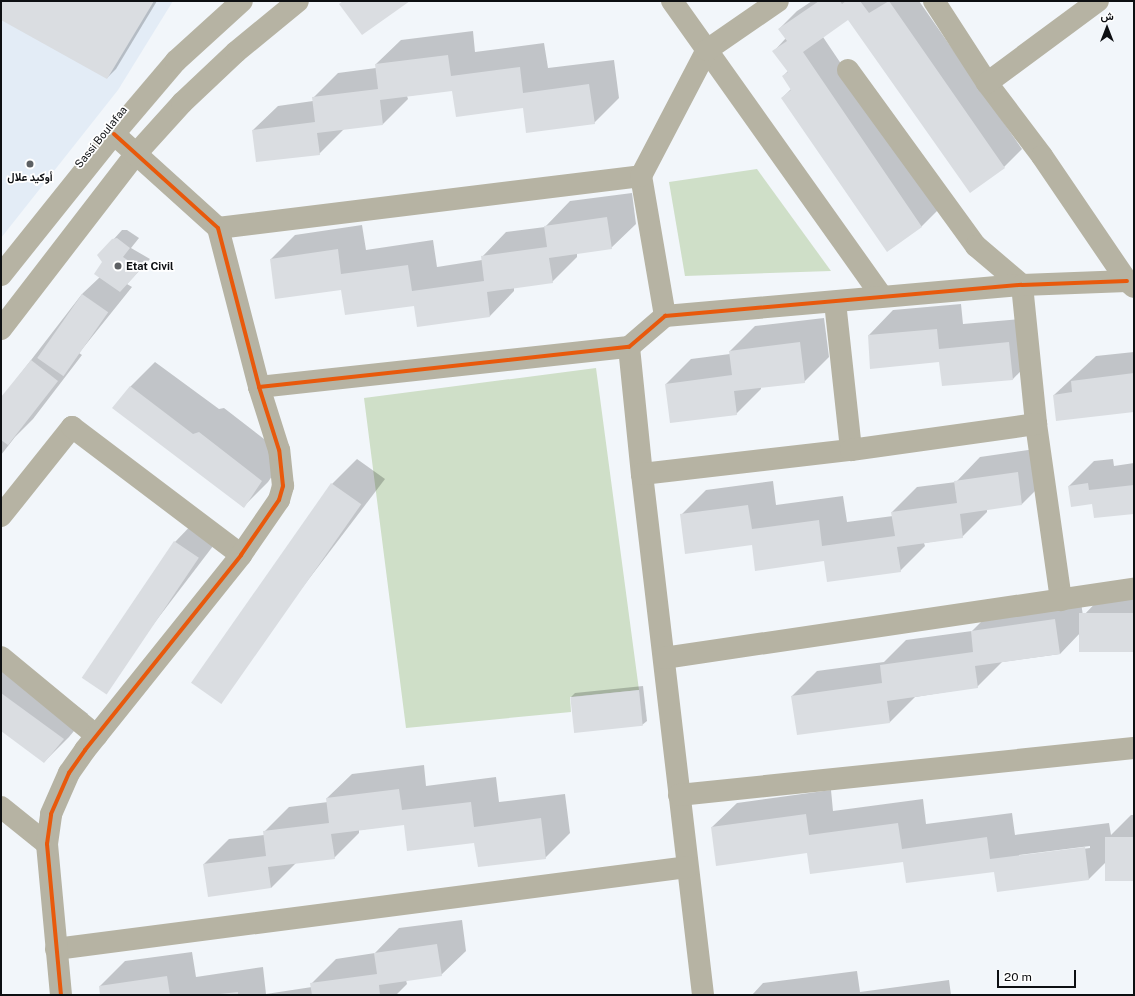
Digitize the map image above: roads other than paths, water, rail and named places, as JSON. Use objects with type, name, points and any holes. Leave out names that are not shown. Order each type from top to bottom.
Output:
[{"type":"street","name":"Sassi Boulafaa","points":[[1,276],[114,134],[176,62],[242,1]]},
{"type":"street","points":[[1,329],[135,154],[182,103],[236,52],[298,1]]},
{"type":"street","points":[[672,1],[882,296]]},
{"type":"street","points":[[665,316],[641,176],[707,50],[778,1]]},
{"type":"street","points":[[934,1],[987,82],[1042,156],[1131,284]]},
{"type":"street","points":[[987,82],[1098,1]]},
{"type":"street","points":[[848,70],[976,246],[1022,285],[1036,424],[1061,600]]},
{"type":"street","points":[[61,995],[47,844],[51,814],[60,791],[81,756],[241,555],[279,500],[283,486],[279,450],[259,387],[218,228],[114,134]]},
{"type":"street","points":[[218,228],[641,176]]},
{"type":"street","points":[[259,387],[629,347],[665,316],[1022,285],[1131,284]]},
{"type":"street","points":[[835,302],[851,450]]},
{"type":"street","points":[[629,347],[686,866],[703,995]]},
{"type":"street","points":[[642,474],[851,450],[1036,424]]},
{"type":"street","points":[[1,516],[72,427],[241,555]]},
{"type":"street","points":[[664,658],[1134,589]]},
{"type":"street","points":[[1,657],[97,736]]},
{"type":"street","points":[[679,795],[1134,748]]},
{"type":"street","points":[[1,807],[47,844]]},
{"type":"street","points":[[56,949],[686,866]]},
{"type":"place","name":"أوكيد علال","points":[[30,164]]},
{"type":"place","name":"Etat Civil","points":[[118,266]]}]
